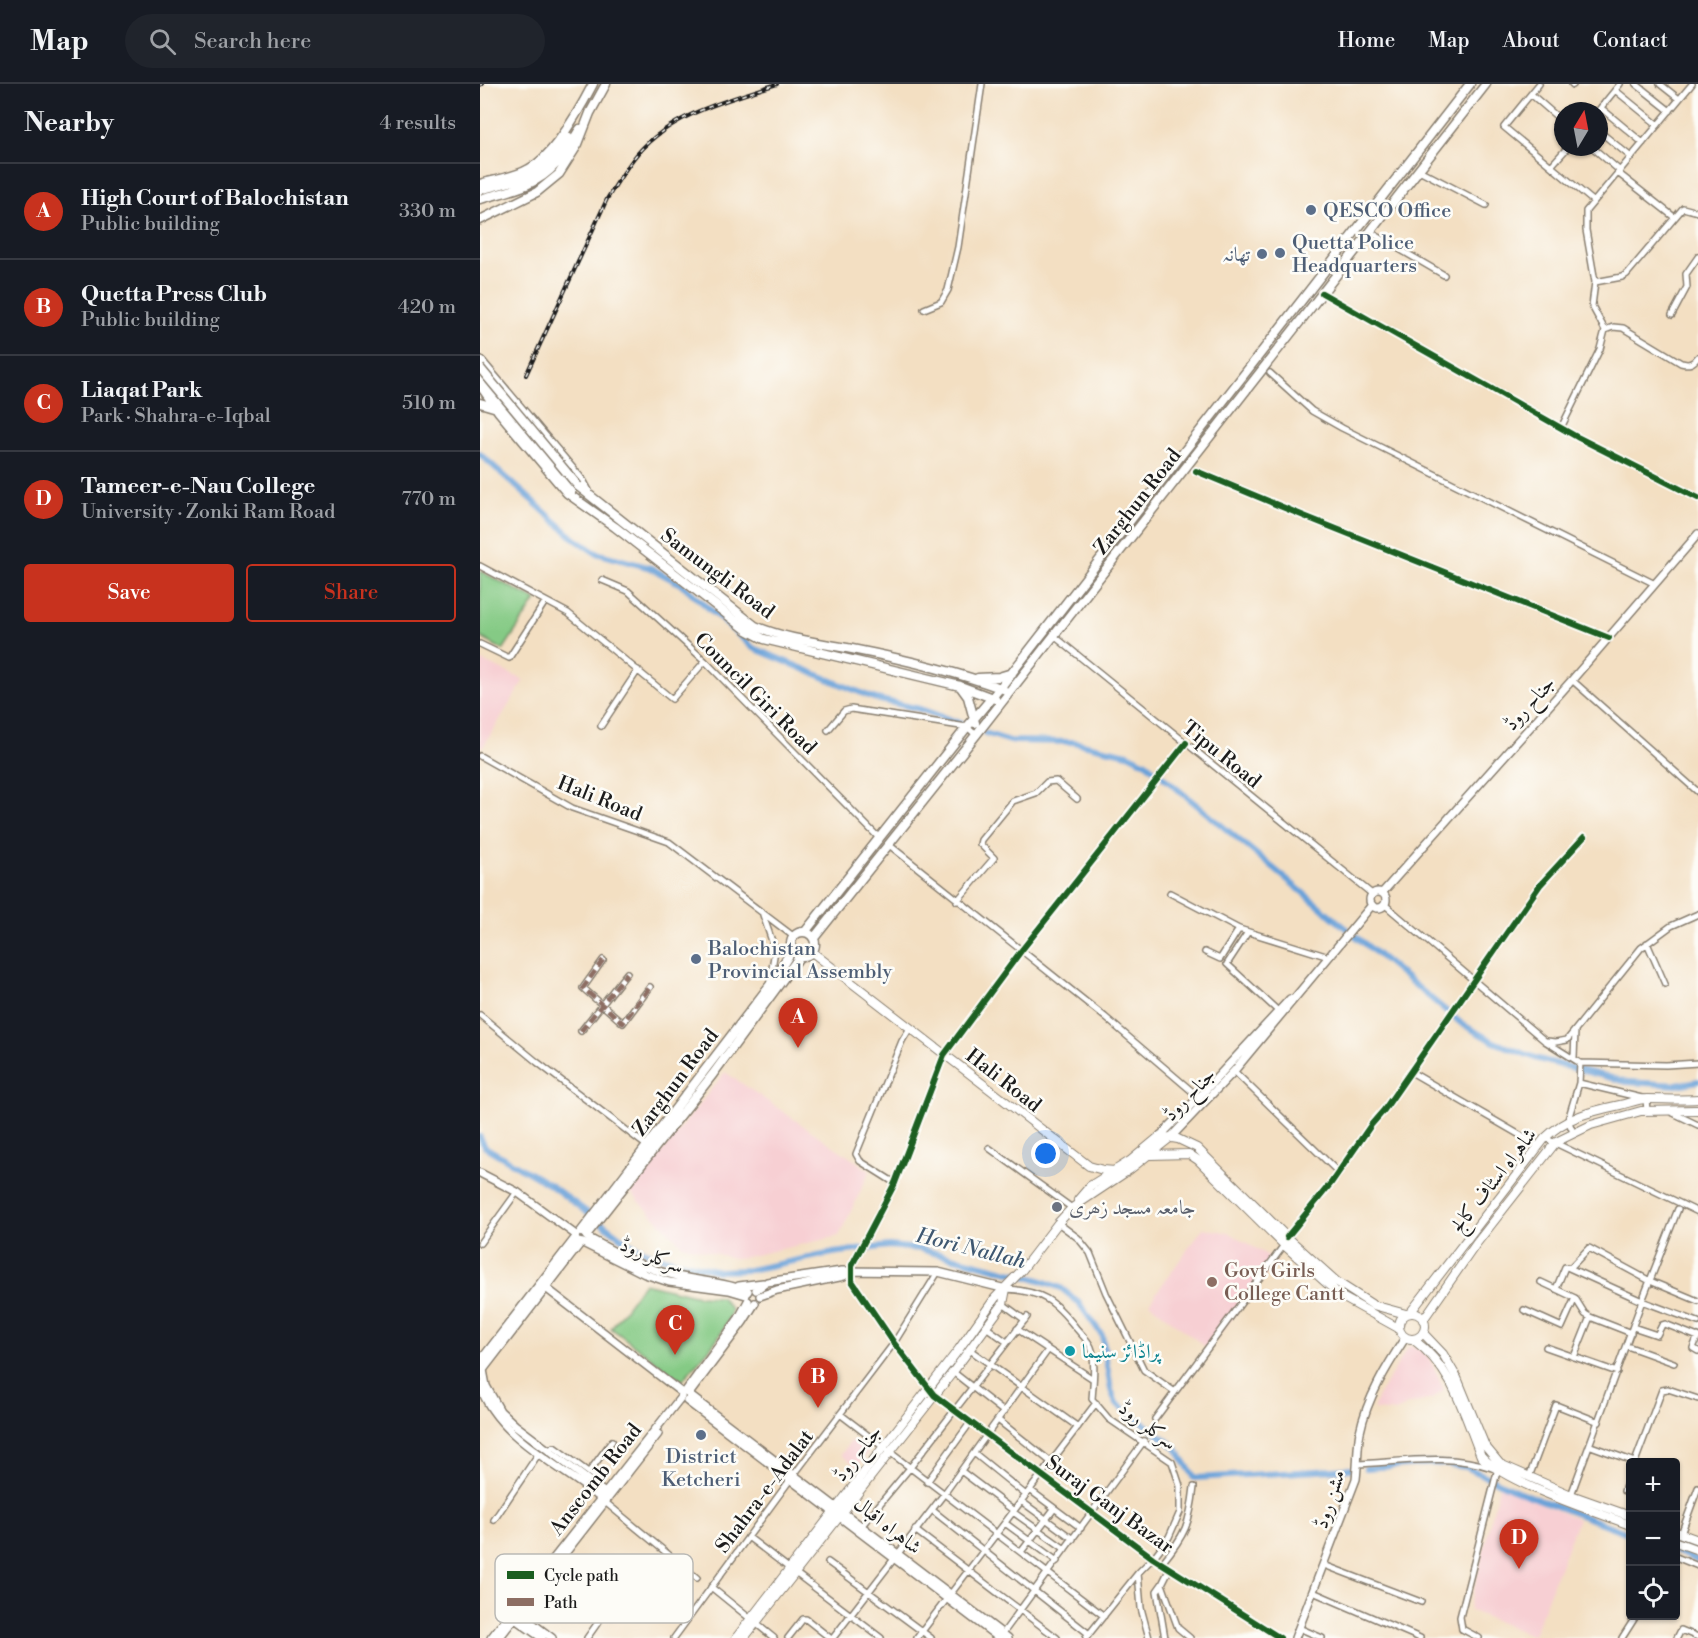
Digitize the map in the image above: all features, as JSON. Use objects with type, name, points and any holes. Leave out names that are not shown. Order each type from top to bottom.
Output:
[{"type":"main road","points":[[480,184],[513,176],[535,166],[559,140],[593,84]]},
{"type":"main road","points":[[480,220],[537,192],[552,181],[565,166],[578,144],[590,113],[606,84]]},
{"type":"main road","name":"Zarghun Road","points":[[814,938],[977,734],[997,700],[1053,635],[1486,84]]},
{"type":"main road","points":[[1469,85],[1479,94]]},
{"type":"main road","name":"Zarghun Road","points":[[1005,690],[1012,673],[1469,85]]},
{"type":"main road","points":[[480,199],[539,180],[557,164],[570,138],[580,108]]},
{"type":"main road","points":[[480,190],[532,176],[550,161],[590,113]]},
{"type":"main road","points":[[480,364],[578,486],[590,495]]},
{"type":"main road","name":"Samungli Road","points":[[480,364],[582,481],[590,495],[754,626],[771,633],[856,650],[966,677],[1005,690]]},
{"type":"main road","points":[[480,376],[575,497]]},
{"type":"main road","name":"Samungli Road","points":[[480,385],[562,488],[747,630],[764,639],[960,686],[997,700]]},
{"type":"main road","points":[[480,404],[497,409]]},
{"type":"main road","points":[[966,677],[985,678],[1012,673]]},
{"type":"main road","points":[[960,686],[968,697],[977,734]]},
{"type":"main road","name":"Zarghun Road","points":[[805,932],[967,727],[997,700]]},
{"type":"main road","points":[[798,932],[805,932],[814,938],[815,945],[812,952],[807,956],[801,956],[792,950],[790,943],[793,936],[798,932]]},
{"type":"main road","name":"Zarghun Road","points":[[481,1368],[729,1046],[792,950]]},
{"type":"main road","name":"Hali Road","points":[[812,952],[1089,1166],[1126,1172]]},
{"type":"main road","name":"Zarghun Road","points":[[481,1368],[546,1288],[647,1146],[801,956]]},
{"type":"main road","name":"شاہراہ اسٹاف کالج","points":[[1408,1314],[1545,1138],[1568,1120],[1596,1110],[1646,1099],[1677,1101],[1698,1099]]},
{"type":"main road","name":"شاہراہ اسٹاف کالج","points":[[1423,1320],[1476,1244],[1556,1142],[1573,1132],[1613,1118],[1647,1111],[1698,1110]]},
{"type":"main road","points":[[1160,1136],[1171,1137],[1197,1148],[1342,1297],[1398,1328],[1405,1338],[1414,1340],[1424,1348],[1448,1376],[1481,1456],[1498,1470],[1544,1491],[1612,1514],[1626,1516]]},
{"type":"main road","name":"جناح روڈ","points":[[793,1570],[834,1509],[959,1349],[995,1298],[1022,1270],[1058,1223],[1090,1186],[1130,1161],[1160,1136]]},
{"type":"main road","name":"جناح روڈ","points":[[1072,1208],[1150,1155],[1171,1137]]},
{"type":"main road","points":[[1150,1155],[1189,1154],[1286,1241],[1354,1295],[1373,1305],[1408,1314],[1418,1314],[1425,1326],[1423,1333],[1414,1340]]},
{"type":"main road","points":[[1087,1198],[1090,1186],[1089,1166]]},
{"type":"main road","points":[[1004,1304],[1008,1286]]},
{"type":"main road","name":"جناح روڈ","points":[[735,1638],[753,1621],[793,1570],[842,1514],[1004,1304]]},
{"type":"main road","points":[[1398,1328],[1400,1320],[1408,1314]]},
{"type":"main road","points":[[1423,1333],[1443,1354],[1457,1378],[1485,1446],[1498,1470],[1529,1477],[1626,1523]]},
{"type":"main road","points":[[1680,1534],[1698,1540]]},
{"type":"main road","points":[[1680,1543],[1698,1550]]},
{"type":"main road","name":"جناح روڈ","points":[[744,1638],[753,1621]]},
{"type":"street","points":[[924,309],[941,302],[948,290],[958,247],[982,84]]},
{"type":"street","points":[[1539,84],[1504,127],[1593,201]]},
{"type":"street","points":[[1606,102],[1620,84]]},
{"type":"street","points":[[1636,84],[1670,111]]},
{"type":"street","points":[[1660,84],[1679,99]]},
{"type":"street","points":[[1561,428],[1600,349],[1605,330],[1592,306],[1595,282],[1585,220],[1586,211],[1692,84]]},
{"type":"street","points":[[1615,90],[1658,125]]},
{"type":"street","points":[[1532,95],[1554,114]]},
{"type":"street","points":[[1608,115],[1643,143]]},
{"type":"street","points":[[1608,138],[1631,157]]},
{"type":"street","points":[[1551,166],[1560,156]]},
{"type":"street","points":[[1602,156],[1674,217]]},
{"type":"street","points":[[1419,170],[1486,204]]},
{"type":"street","points":[[1595,282],[1627,274],[1683,208],[1698,212]]},
{"type":"street","points":[[1370,232],[1444,275]]},
{"type":"street","points":[[1672,315],[1687,287],[1686,274],[1698,258]]},
{"type":"street","points":[[1322,293],[1561,428],[1697,500]]},
{"type":"street","points":[[1605,330],[1612,327],[1623,328],[1681,363],[1692,363],[1698,357]]},
{"type":"street","points":[[1270,373],[1312,411],[1342,428],[1655,584]]},
{"type":"street","points":[[1196,471],[1609,638]]},
{"type":"street","name":"جناح روڈ","points":[[1382,893],[1609,638],[1698,534]]},
{"type":"street","points":[[480,566],[568,613],[672,699],[705,661]]},
{"type":"street","name":"Council Giri Road","points":[[602,580],[628,591],[705,661],[880,839]]},
{"type":"street","points":[[480,644],[508,658],[545,602]]},
{"type":"street","name":"Tipu Road","points":[[1053,635],[1372,894]]},
{"type":"street","points":[[601,726],[638,670]]},
{"type":"street","points":[[1572,680],[1698,792]]},
{"type":"street","points":[[828,730],[844,711],[851,709],[967,727],[977,734]]},
{"type":"street","points":[[851,1272],[852,1265],[896,1183],[944,1055],[1021,951],[1186,743]]},
{"type":"street","name":"Hali Road","points":[[480,756],[572,808],[669,842],[793,936]]},
{"type":"street","points":[[957,901],[994,858],[980,844],[981,840],[1013,801],[1036,793],[1041,786],[1051,781],[1056,781],[1077,799]]},
{"type":"street","points":[[1155,1419],[1455,1011],[1540,885],[1584,837]]},
{"type":"street","points":[[888,844],[1105,1017],[1202,1100]]},
{"type":"street","points":[[1170,893],[1248,932],[1329,957]]},
{"type":"street","points":[[1382,893],[1384,904],[1379,907],[1372,905],[1370,899],[1372,894],[1382,893]]},
{"type":"street","points":[[1384,904],[1545,1041],[1574,1058],[1581,1066],[1580,1080],[1568,1120],[1573,1132]]},
{"type":"street","name":"جناح روڈ","points":[[1160,1136],[1234,1071],[1372,905]]},
{"type":"street","points":[[1545,1041],[1566,1040],[1624,967],[1647,943],[1671,926],[1698,914]]},
{"type":"street","points":[[763,915],[775,950],[770,985]]},
{"type":"street","points":[[1205,952],[1220,959],[1239,928]]},
{"type":"street","points":[[1248,932],[1227,963],[1278,1011]]},
{"type":"street","points":[[1647,943],[1665,984]]},
{"type":"street","points":[[603,960],[583,988],[623,1023],[650,987]]},
{"type":"street","points":[[581,1031],[627,973]]},
{"type":"street","name":"جناح روڈ","points":[[1171,1137],[1278,1011],[1308,983]]},
{"type":"street","points":[[480,1015],[647,1146]]},
{"type":"street","points":[[896,1183],[860,1161],[856,1154],[902,1041],[910,1028]]},
{"type":"street","points":[[1574,1058],[1575,1031]]},
{"type":"street","points":[[1581,1066],[1698,1063]]},
{"type":"street","points":[[1234,1071],[1338,1172]]},
{"type":"street","points":[[1411,1072],[1539,1146]]},
{"type":"street","points":[[1580,1080],[1646,1099],[1647,1111]]},
{"type":"street","points":[[1667,1110],[1698,1125]]},
{"type":"street","points":[[1545,1138],[1698,1212]]},
{"type":"street","points":[[989,1148],[1072,1208]]},
{"type":"street","name":"سرکلر روڈ","points":[[480,1173],[517,1192],[581,1238],[645,1274],[669,1282],[729,1290],[752,1296],[844,1276],[851,1272]]},
{"type":"street","points":[[480,1243],[517,1192]]},
{"type":"street","points":[[1571,1495],[1678,1209]]},
{"type":"street","points":[[1058,1223],[1078,1238],[1090,1253],[1106,1293],[1144,1370],[1175,1392]]},
{"type":"street","name":"سرکلر روڈ","points":[[581,1238],[663,1272],[730,1285],[752,1296]]},
{"type":"street","points":[[1570,1268],[1589,1248],[1650,1281],[1698,1301]]},
{"type":"street","points":[[1556,1289],[1565,1267],[1570,1268],[1642,1301],[1698,1322]]},
{"type":"street","name":"سرکلر روڈ","points":[[752,1296],[767,1282],[842,1271],[924,1270],[1028,1290],[1048,1299],[1068,1318],[1091,1347],[1092,1399],[1109,1419],[1172,1462],[1180,1486],[1180,1512],[1169,1537],[1087,1636]]},
{"type":"street","name":"Suraj Ganj Bazar","points":[[851,1272],[852,1281],[894,1343],[934,1395],[1153,1558],[1280,1638]]},
{"type":"street","name":"Shahra-e-Adalat","points":[[693,1612],[894,1343],[938,1272]]},
{"type":"street","points":[[730,1285],[767,1282]]},
{"type":"street","points":[[1541,1282],[1575,1298],[1585,1314],[1590,1317],[1632,1330],[1658,1335],[1662,1325],[1665,1324],[1698,1337],[1693,1348],[1698,1350]]},
{"type":"street","name":"شاہراہ اقبال","points":[[546,1288],[1002,1637]]},
{"type":"street","name":"Anscomb Road","points":[[561,1554],[685,1396],[752,1296]]},
{"type":"street","points":[[1524,1310],[1562,1327],[1575,1298]]},
{"type":"street","points":[[860,1528],[1026,1319],[1004,1304]]},
{"type":"street","points":[[1574,1357],[1590,1317]]},
{"type":"street","points":[[987,1327],[1007,1342]]},
{"type":"street","points":[[1017,1329],[1093,1379]]},
{"type":"street","name":"مشن روڈ","points":[[1295,1638],[1356,1479],[1363,1420],[1385,1370],[1405,1338]]},
{"type":"street","points":[[1627,1346],[1674,1363]]},
{"type":"street","points":[[1546,1347],[1617,1372]]},
{"type":"street","points":[[970,1350],[1078,1427]]},
{"type":"street","points":[[788,1638],[803,1618],[831,1638],[932,1510],[1048,1350]]},
{"type":"street","points":[[481,1368],[486,1386],[500,1411],[605,1497],[670,1554]]},
{"type":"street","points":[[953,1372],[1004,1412]]},
{"type":"street","points":[[480,1385],[492,1407],[508,1428],[539,1453],[605,1497]]},
{"type":"street","points":[[1636,1458],[1662,1390],[1668,1389],[1698,1399]]},
{"type":"street","points":[[917,1638],[1096,1403]]},
{"type":"street","points":[[1529,1477],[1556,1405],[1599,1422]]},
{"type":"street","points":[[840,1414],[1104,1616]]},
{"type":"street","points":[[998,1420],[1051,1462]]},
{"type":"street","points":[[927,1482],[970,1423]]},
{"type":"street","points":[[589,1472],[612,1441]]},
{"type":"street","points":[[1002,1637],[1144,1441]]},
{"type":"street","points":[[1591,1446],[1626,1459]]},
{"type":"street","points":[[549,1450],[554,1447],[600,1480]]},
{"type":"street","points":[[494,1520],[539,1453]]},
{"type":"street","points":[[974,1453],[1081,1528]]},
{"type":"street","points":[[1357,1464],[1450,1459],[1478,1463],[1498,1470],[1460,1638]]},
{"type":"street","points":[[961,1471],[1065,1550]]},
{"type":"street","points":[[1624,1491],[1626,1485]]},
{"type":"street","points":[[1162,1563],[1185,1532],[1192,1512],[1194,1487]]},
{"type":"street","points":[[1680,1528],[1698,1488]]},
{"type":"street","points":[[1021,1501],[1073,1539]]},
{"type":"street","points":[[1022,1552],[1054,1509]]},
{"type":"street","points":[[932,1510],[1087,1636]]},
{"type":"street","points":[[1005,1523],[1057,1561]]},
{"type":"street","points":[[915,1530],[1057,1638]]},
{"type":"street","points":[[748,1537],[881,1638]]},
{"type":"street","points":[[1680,1559],[1698,1566]]},
{"type":"street","points":[[828,1562],[931,1638]]},
{"type":"street","points":[[1324,1565],[1421,1602]]},
{"type":"street","points":[[1165,1638],[1157,1591],[1170,1568]]},
{"type":"street","points":[[1138,1573],[1141,1608],[1149,1638]]},
{"type":"street","points":[[693,1574],[697,1578]]},
{"type":"street","points":[[1162,1584],[1178,1628],[1190,1638]]},
{"type":"street","points":[[711,1587],[774,1638]]},
{"type":"street","points":[[1313,1592],[1420,1638]]},
{"type":"street","points":[[1622,1638],[1633,1620]]},
{"type":"street","name":"Anscomb Road","points":[[491,1638],[505,1623]]},
{"type":"street","name":"Anscomb Road","points":[[499,1638],[508,1623]]},
{"type":"street","points":[[524,1623],[542,1638]]},
{"type":"street","points":[[528,1623],[552,1638]]},
{"type":"street","points":[[587,1638],[598,1623]]},
{"type":"street","name":"Shahra-e-Adalat","points":[[674,1638],[685,1623]]},
{"type":"street","points":[[1461,1626],[1479,1638]]},
{"type":"street","points":[[1299,1628],[1322,1638]]},
{"type":"street","points":[[1677,1638],[1681,1630],[1698,1637]]},
{"type":"shaded area","points":[[480,660],[524,680],[483,747],[480,745]]},
{"type":"shaded area","points":[[725,1072],[870,1171],[839,1236],[737,1259],[682,1245],[630,1192]]},
{"type":"shaded area","name":"Govt Girls College Cantt","points":[[1203,1228],[1230,1233],[1277,1261],[1208,1349],[1149,1303]]},
{"type":"shaded area","points":[[1409,1346],[1417,1348],[1429,1357],[1444,1390],[1432,1399],[1407,1405],[1396,1412],[1373,1410],[1378,1396]]},
{"type":"shaded area","points":[[851,1440],[868,1452],[857,1467],[841,1455]]},
{"type":"shaded area","points":[[1499,1486],[1578,1519],[1533,1636],[1469,1610]]},
{"type":"green space","points":[[480,571],[536,600],[503,650],[480,637]]},
{"type":"green space","points":[[644,1283],[698,1296],[721,1297],[731,1309],[719,1337],[682,1381],[611,1328]]},
{"type":"waterway","points":[[480,454],[575,539],[596,553],[651,568],[684,586],[753,648],[876,699],[920,709],[963,724]]},
{"type":"waterway","points":[[985,733],[1010,741],[1073,742],[1128,754],[1146,763],[1462,1024],[1494,1042],[1538,1059],[1627,1082],[1677,1085],[1698,1081]]},
{"type":"waterway","name":"Hori Nallah","points":[[480,1137],[485,1147],[550,1185],[626,1241],[652,1255],[718,1271],[749,1270],[833,1253],[889,1246],[920,1249],[1040,1280],[1061,1288],[1078,1302],[1102,1335],[1111,1390],[1116,1403],[1175,1447],[1195,1478],[1350,1469]]},
{"type":"waterway","points":[[1366,1468],[1434,1463],[1466,1467],[1517,1491],[1626,1532]]},
{"type":"waterway","points":[[1680,1553],[1698,1561]]},
{"type":"railway","points":[[526,375],[607,199],[638,153],[652,139],[685,118],[721,102],[777,84]]},
{"type":"marked path","points":[[603,960],[583,988],[623,1023],[650,987]]},
{"type":"marked path","points":[[581,1031],[627,973]]},
{"type":"cycle path","points":[[1322,293],[1577,437],[1698,498]]},
{"type":"cycle path","points":[[1196,471],[1609,638]]},
{"type":"cycle path","points":[[1186,743],[1021,951],[944,1055],[895,1183],[852,1265],[852,1281],[894,1343],[934,1395],[1153,1558],[1280,1638]]},
{"type":"cycle path","points":[[1287,1237],[1331,1183],[1384,1110],[1540,885],[1584,837]]},
{"type":"place","name":"QESCO Office","points":[[1311,210]]},
{"type":"place","name":"Quetta Police Headquarters","points":[[1280,253]]},
{"type":"place","name":"تھانہ","points":[[1262,254]]},
{"type":"place","name":"Balochistan Provincial Assembly","points":[[696,959]]},
{"type":"place","name":"High Court of Balochistan","points":[[798,1048]]},
{"type":"place","name":"جامعہ مسجد زھری","points":[[1057,1207]]},
{"type":"place","name":"Govt Girls College Cantt","points":[[1212,1282]]},
{"type":"place","name":"پراڈائز سنیما","points":[[1070,1351]]},
{"type":"place","name":"Liaqat Park","points":[[675,1355]]},
{"type":"place","name":"Quetta Press Club","points":[[818,1408]]},
{"type":"place","name":"District Ketcheri","points":[[701,1435]]},
{"type":"place","name":"Tameer-e-Nau College","points":[[1519,1569]]}]
